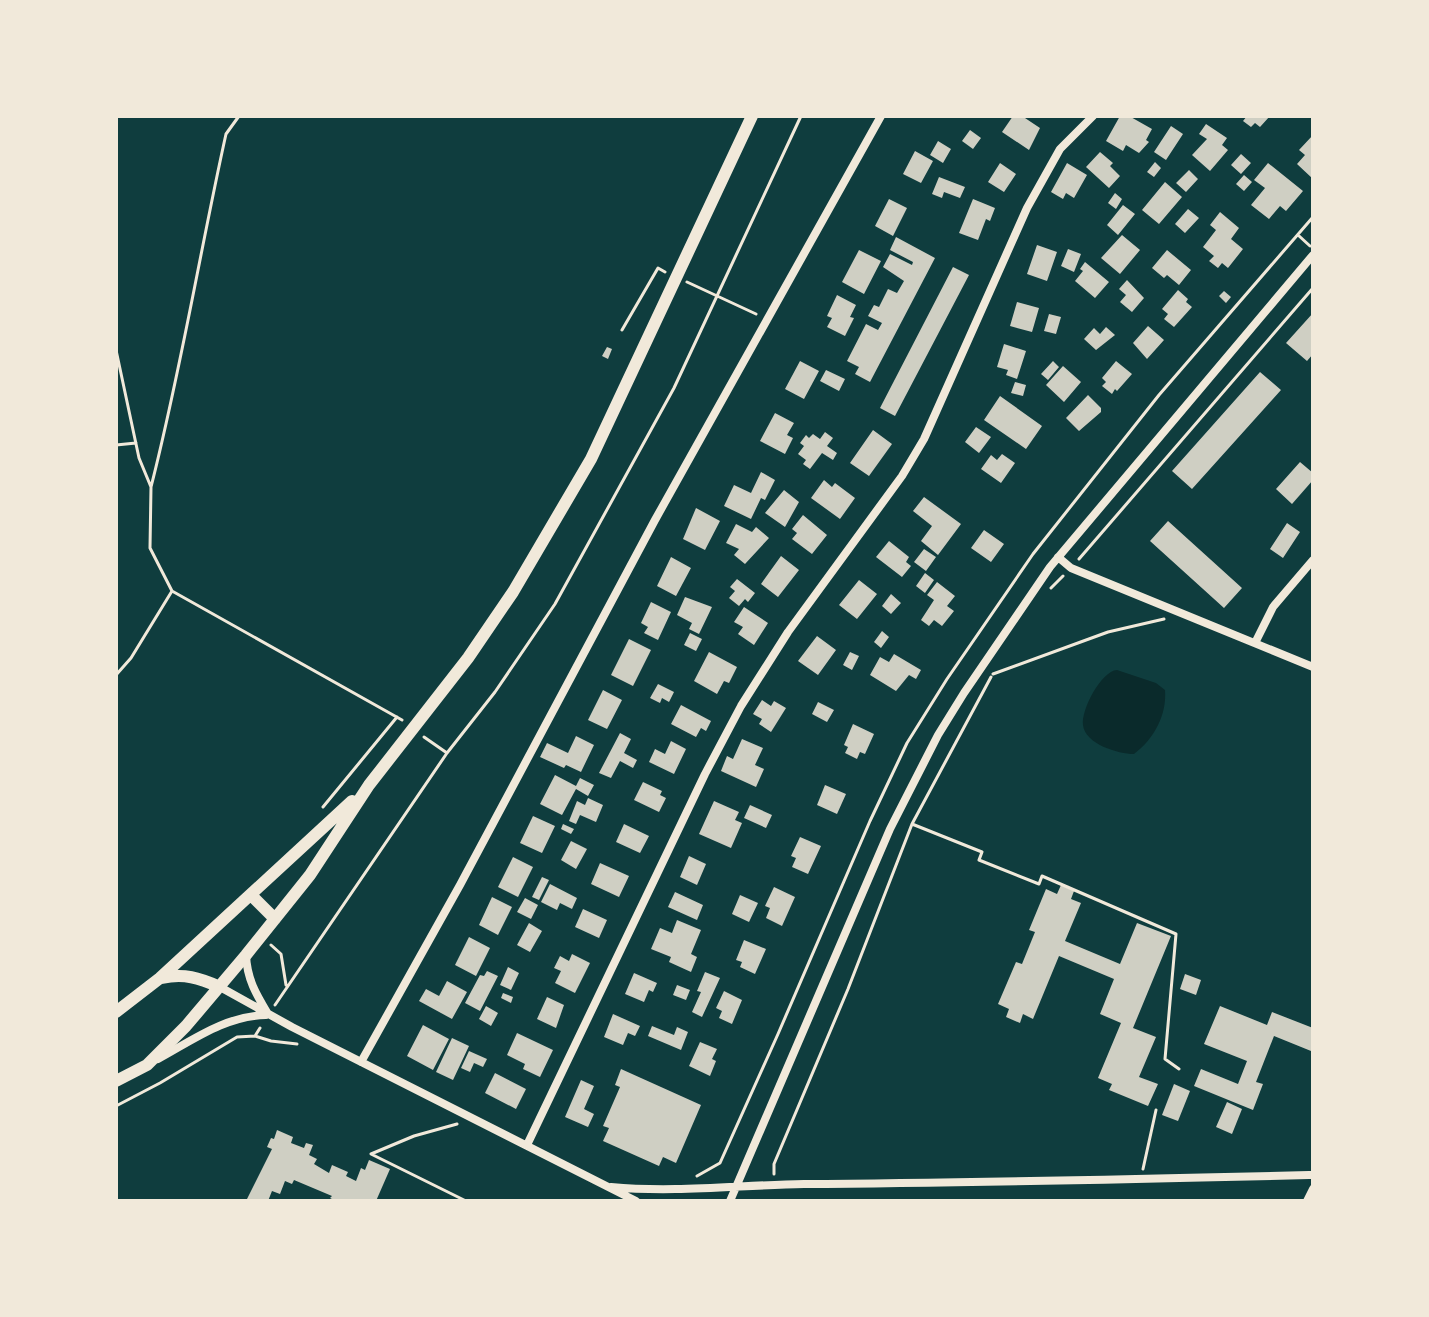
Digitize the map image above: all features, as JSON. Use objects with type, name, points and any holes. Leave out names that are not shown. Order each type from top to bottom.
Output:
[{"type":"main road","points":[[116,1081],[147,1065],[246,955],[310,875],[369,785],[468,658],[513,592],[555,523],[619,402],[752,116]]},
{"type":"main road","points":[[116,1012],[160,978],[252,896],[369,785]]},
{"type":"main road","points":[[252,896],[275,919]]},
{"type":"main road","points":[[160,978],[177,975],[197,977],[220,987]]},
{"type":"street","points":[[361,1062],[460,885],[640,547],[881,116]]},
{"type":"street","points":[[527,1145],[705,774],[741,706],[788,632],[911,461],[924,439],[1027,208],[1060,149],[1093,116]]},
{"type":"street","points":[[730,1201],[903,801],[964,693],[1058,557],[1313,252]]},
{"type":"street","points":[[1058,557],[1071,568],[1313,667]]},
{"type":"street","points":[[1255,643],[1273,607],[1313,560]]},
{"type":"street","points":[[246,955],[250,986],[269,1015]]},
{"type":"street","points":[[220,987],[269,1015],[636,1201]]},
{"type":"street","points":[[147,1065],[226,1022],[243,1016],[269,1015]]},
{"type":"street","points":[[611,1187],[674,1190],[774,1184],[1313,1175]]},
{"type":"street","points":[[1307,1201],[1313,1189]]},
{"type":"path","points":[[239,116],[226,134],[194,280],[175,394],[151,487],[150,548],[172,591],[372,702],[447,753]]},
{"type":"path","points":[[286,986],[447,753],[495,692],[555,604],[674,388],[801,116]]},
{"type":"path","points":[[1298,235],[1313,252]]},
{"type":"path","points":[[622,330],[658,268],[759,316],[765,324]]},
{"type":"path","points":[[1047,592],[1313,288]]},
{"type":"path","points":[[116,350],[139,458],[151,487]]},
{"type":"path","points":[[116,378],[122,377]]},
{"type":"path","points":[[116,445],[136,443]]},
{"type":"path","points":[[116,675],[131,658],[172,591]]},
{"type":"path","points":[[993,674],[1108,632],[1185,614]]},
{"type":"path","points":[[774,1184],[774,1164],[848,989],[912,824],[999,664]]},
{"type":"path","points":[[912,824],[982,852],[979,860],[1039,884],[1042,876],[1176,934],[1165,1059],[1179,1069]]},
{"type":"path","points":[[116,1106],[237,1037],[255,1036],[285,1042]]},
{"type":"path","points":[[1141,1179],[1156,1110]]},
{"type":"path","points":[[457,1124],[414,1136],[371,1154],[466,1201]]},
{"type":"water","points":[[1117,670],[1156,683],[1165,690],[1164,708],[1158,726],[1134,754],[1111,750],[1096,743],[1085,732],[1083,725],[1085,710],[1093,692],[1105,677]]},
{"type":"building","points":[[1013,116],[1022,116],[1040,128],[1029,150],[1002,132]]},
{"type":"building","points":[[1120,116],[1129,116],[1152,129],[1146,140],[1149,142],[1139,153],[1126,145],[1123,151],[1106,141]]},
{"type":"building","points":[[1247,116],[1270,116],[1260,127],[1255,123],[1251,127],[1243,121]]},
{"type":"building","points":[[1206,124],[1227,138],[1222,145],[1228,150],[1210,171],[1192,155],[1207,139],[1199,134]]},
{"type":"building","points":[[1171,126],[1183,134],[1166,160],[1154,152]]},
{"type":"building","points":[[970,130],[981,138],[973,149],[962,141]]},
{"type":"building","points":[[1313,135],[1313,179],[1297,164],[1305,155],[1299,150]]},
{"type":"building","points":[[938,141],[951,149],[943,163],[930,155]]},
{"type":"building","points":[[915,151],[933,161],[921,183],[903,174]]},
{"type":"building","points":[[1100,152],[1113,163],[1110,166],[1120,176],[1109,188],[1086,167]]},
{"type":"building","points":[[1241,154],[1251,163],[1241,174],[1231,165]]},
{"type":"building","points":[[1155,162],[1161,168],[1154,177],[1147,172]]},
{"type":"building","points":[[1000,163],[1016,174],[1004,192],[988,182]]},
{"type":"building","points":[[1067,163],[1087,175],[1074,198],[1066,193],[1063,199],[1051,192]]},
{"type":"building","points":[[1268,163],[1303,191],[1286,211],[1280,206],[1269,219],[1251,205],[1265,188],[1254,180]]},
{"type":"building","points":[[1189,170],[1198,179],[1186,192],[1176,183]]},
{"type":"building","points":[[1244,175],[1252,182],[1244,191],[1236,184]]},
{"type":"building","points":[[939,177],[965,187],[960,198],[944,192],[942,198],[932,194]]},
{"type":"building","points":[[1165,182],[1182,197],[1159,224],[1142,210]]},
{"type":"building","points":[[1115,193],[1122,199],[1116,209],[1108,203]]},
{"type":"building","points":[[889,199],[907,208],[893,236],[875,226]]},
{"type":"building","points":[[973,199],[995,208],[990,221],[986,219],[978,240],[959,233]]},
{"type":"building","points":[[1123,205],[1135,214],[1118,235],[1107,225]]},
{"type":"building","points":[[1188,209],[1199,218],[1185,233],[1175,224]]},
{"type":"building","points":[[1220,212],[1239,228],[1231,239],[1243,249],[1228,268],[1222,263],[1218,268],[1209,261],[1214,256],[1203,247],[1216,230],[1210,225]]},
{"type":"building","points":[[1122,235],[1140,250],[1120,274],[1101,258]]},
{"type":"building","points":[[896,237],[935,258],[870,382],[855,374],[859,367],[847,361],[866,324],[878,330],[882,323],[868,316],[874,305],[879,307],[888,289],[897,293],[904,281],[883,267],[890,254],[912,265],[913,262],[890,250]]},
{"type":"building","points":[[1037,245],[1057,252],[1047,281],[1027,274]]},
{"type":"building","points":[[1068,249],[1081,254],[1074,272],[1061,266]]},
{"type":"building","points":[[859,250],[881,261],[864,294],[842,282]]},
{"type":"building","points":[[1167,250],[1191,270],[1179,285],[1152,268]]},
{"type":"building","points":[[1085,262],[1109,282],[1095,298],[1075,281],[1083,271],[1080,269]]},
{"type":"building","points":[[953,267],[969,275],[895,416],[880,408]]},
{"type":"building","points":[[1127,280],[1144,298],[1132,312],[1120,302],[1126,295],[1119,289]]},
{"type":"building","points":[[1178,290],[1192,307],[1174,327],[1164,319],[1168,314],[1162,309]]},
{"type":"building","points":[[1224,291],[1231,297],[1226,303],[1219,296]]},
{"type":"building","points":[[837,295],[856,305],[850,317],[854,318],[845,336],[827,327],[832,318],[827,316]]},
{"type":"building","points":[[1017,302],[1039,308],[1032,332],[1010,326]]},
{"type":"building","points":[[1313,313],[1313,354],[1307,361],[1286,343]]},
{"type":"building","points":[[1049,314],[1061,317],[1056,334],[1044,331]]},
{"type":"building","points":[[1148,326],[1164,340],[1147,359],[1133,343]]},
{"type":"building","points":[[1106,327],[1115,335],[1096,350],[1084,339],[1094,328],[1100,334]]},
{"type":"building","points":[[1004,344],[1026,351],[1017,379],[1006,375],[1008,370],[997,367]]},
{"type":"building","points":[[607,347],[612,349],[608,359],[602,356]]},
{"type":"building","points":[[800,361],[819,371],[804,399],[785,389]]},
{"type":"building","points":[[1053,361],[1059,367],[1048,380],[1041,374]]},
{"type":"building","points":[[1116,361],[1132,374],[1112,394],[1102,386],[1106,382],[1102,378]]},
{"type":"building","points":[[1063,366],[1081,382],[1064,402],[1046,385]]},
{"type":"building","points":[[826,370],[845,379],[839,391],[820,381]]},
{"type":"building","points":[[1260,372],[1281,390],[1192,489],[1172,471]]},
{"type":"building","points":[[1015,382],[1026,385],[1023,396],[1011,393]]},
{"type":"building","points":[[1088,395],[1101,408],[1101,412],[1079,431],[1066,418]]},
{"type":"building","points":[[1000,396],[1042,426],[1026,449],[984,420]]},
{"type":"building","points":[[775,413],[794,423],[787,435],[793,438],[785,454],[760,441]]},
{"type":"building","points":[[976,427],[991,437],[979,453],[965,442]]},
{"type":"building","points":[[873,430],[892,444],[869,476],[850,463]]},
{"type":"building","points":[[825,432],[833,438],[827,446],[837,453],[833,460],[822,453],[810,469],[803,464],[806,460],[798,454],[804,446],[800,443],[806,435],[809,438],[813,434],[820,439]]},
{"type":"building","points":[[1002,454],[1015,463],[1001,483],[981,469],[991,455],[997,460]]},
{"type":"building","points":[[1300,462],[1313,473],[1313,480],[1292,504],[1276,489]]},
{"type":"building","points":[[761,472],[775,480],[765,500],[761,498],[751,519],[724,506],[734,485],[751,493]]},
{"type":"building","points":[[824,480],[832,487],[835,483],[855,498],[840,519],[811,498]]},
{"type":"building","points":[[784,490],[799,502],[785,527],[765,513]]},
{"type":"building","points":[[924,497],[961,524],[938,555],[921,541],[932,526],[913,511]]},
{"type":"building","points":[[696,508],[720,521],[705,550],[683,539]]},
{"type":"building","points":[[803,515],[827,535],[812,554],[792,539],[797,533],[792,529]]},
{"type":"building","points":[[1168,521],[1242,588],[1224,608],[1150,541]]},
{"type":"building","points":[[1287,523],[1300,532],[1283,558],[1270,549]]},
{"type":"building","points":[[736,524],[752,532],[756,527],[769,538],[745,564],[734,555],[739,549],[726,543]]},
{"type":"building","points":[[984,530],[1004,544],[991,562],[971,548]]},
{"type":"building","points":[[889,541],[909,557],[906,562],[911,566],[902,577],[876,557]]},
{"type":"building","points":[[924,549],[936,557],[926,571],[914,562]]},
{"type":"building","points":[[781,556],[799,570],[778,597],[761,584]]},
{"type":"building","points":[[671,557],[691,568],[676,596],[657,586]]},
{"type":"building","points":[[925,573],[934,580],[925,593],[916,586]]},
{"type":"building","points":[[737,579],[755,593],[748,602],[745,599],[739,606],[729,598],[735,591],[730,587]]},
{"type":"building","points":[[859,580],[877,594],[857,619],[839,605]]},
{"type":"building","points":[[937,582],[955,596],[947,606],[954,611],[942,626],[934,620],[929,626],[921,620],[934,600],[927,595]]},
{"type":"building","points":[[891,594],[901,603],[891,614],[882,606]]},
{"type":"building","points":[[685,597],[712,607],[699,634],[689,629],[692,623],[677,615]]},
{"type":"building","points":[[651,602],[671,612],[658,640],[644,633],[648,627],[641,623]]},
{"type":"building","points":[[744,607],[768,623],[754,645],[738,634],[743,627],[734,622]]},
{"type":"building","points":[[882,631],[889,637],[881,648],[874,642]]},
{"type":"building","points":[[690,633],[702,639],[696,651],[684,645]]},
{"type":"building","points":[[817,636],[836,650],[818,675],[798,661]]},
{"type":"building","points":[[629,639],[651,650],[633,686],[611,675]]},
{"type":"building","points":[[709,652],[737,667],[729,683],[724,681],[717,694],[694,681]]},
{"type":"building","points":[[850,652],[859,656],[852,670],[843,665]]},
{"type":"building","points":[[894,654],[921,670],[916,679],[909,675],[896,691],[870,675],[880,657],[889,662]]},
{"type":"building","points":[[658,684],[674,692],[669,702],[662,698],[660,703],[650,698]]},
{"type":"building","points":[[603,690],[622,700],[607,729],[588,720]]},
{"type":"building","points":[[762,700],[771,706],[774,701],[786,708],[771,732],[759,724],[762,719],[753,714]]},
{"type":"building","points":[[818,702],[834,710],[827,722],[812,714]]},
{"type":"building","points":[[681,705],[711,721],[706,731],[701,728],[696,737],[671,724]]},
{"type":"building","points":[[853,724],[874,734],[865,754],[860,752],[857,759],[845,753],[848,747],[844,745]]},
{"type":"building","points":[[620,733],[631,739],[624,753],[637,760],[633,768],[620,761],[611,778],[599,773]]},
{"type":"building","points":[[576,736],[594,745],[581,772],[540,757],[547,743],[568,753]]},
{"type":"building","points":[[742,739],[763,748],[755,765],[764,769],[756,787],[721,771],[727,756],[733,759]]},
{"type":"building","points":[[671,741],[686,749],[674,774],[649,762],[655,749],[665,754]]},
{"type":"building","points":[[555,775],[576,786],[580,778],[594,785],[588,796],[576,789],[562,815],[540,804]]},
{"type":"building","points":[[643,782],[662,791],[660,795],[666,798],[659,812],[634,800]]},
{"type":"building","points":[[825,785],[846,794],[837,814],[817,805]]},
{"type":"building","points":[[588,798],[603,805],[596,822],[580,815],[576,824],[569,821],[577,801],[585,805]]},
{"type":"building","points":[[714,801],[739,812],[735,820],[742,823],[731,848],[699,834]]},
{"type":"building","points":[[750,805],[772,815],[766,828],[744,818]]},
{"type":"building","points":[[533,816],[555,826],[542,853],[520,843]]},
{"type":"building","points":[[563,824],[574,829],[571,834],[561,829]]},
{"type":"building","points":[[624,824],[649,836],[640,853],[616,842]]},
{"type":"building","points":[[800,837],[821,846],[808,874],[792,867],[796,858],[791,856]]},
{"type":"building","points":[[571,841],[587,849],[576,869],[561,860]]},
{"type":"building","points":[[689,856],[706,864],[697,885],[680,877]]},
{"type":"building","points":[[513,857],[533,867],[518,897],[498,887]]},
{"type":"building","points":[[600,863],[629,876],[619,897],[591,884]]},
{"type":"building","points":[[542,877],[549,880],[539,900],[532,897]]},
{"type":"building","points":[[550,884],[577,898],[572,909],[560,903],[557,910],[541,902]]},
{"type":"building","points":[[1061,885],[1074,891],[1071,899],[1081,903],[1065,941],[1120,964],[1137,923],[1171,936],[1133,1028],[1156,1037],[1139,1077],[1158,1084],[1148,1106],[1109,1090],[1112,1084],[1098,1078],[1121,1023],[1100,1014],[1114,979],[1059,956],[1033,1019],[1023,1014],[1020,1023],[1006,1017],[1009,1009],[998,1004],[1016,962],[1022,964],[1035,932],[1029,930],[1046,889],[1057,894]]},
{"type":"building","points":[[774,887],[795,897],[782,926],[766,918],[770,908],[765,906]]},
{"type":"building","points":[[675,892],[703,905],[697,920],[668,907]]},
{"type":"building","points":[[740,895],[758,903],[749,922],[732,914]]},
{"type":"building","points":[[492,897],[512,907],[498,935],[479,925]]},
{"type":"building","points":[[525,898],[538,905],[531,919],[517,912]]},
{"type":"building","points":[[583,909],[607,920],[599,938],[575,927]]},
{"type":"building","points":[[677,920],[701,930],[691,954],[697,957],[691,972],[669,962],[671,957],[651,949],[660,928],[672,933]]},
{"type":"building","points":[[529,923],[542,931],[530,952],[517,945]]},
{"type":"building","points":[[469,937],[490,948],[476,976],[455,965]]},
{"type":"building","points":[[744,940],[766,949],[755,974],[740,967],[742,962],[736,960]]},
{"type":"building","points":[[572,954],[590,963],[575,993],[555,983],[561,971],[554,968],[560,956],[569,961]]},
{"type":"building","points":[[508,967],[519,973],[511,990],[500,985]]},
{"type":"building","points":[[487,971],[498,976],[480,1011],[465,1003],[480,975],[484,976]]},
{"type":"building","points":[[705,972],[720,978],[702,1017],[692,1012]]},
{"type":"building","points":[[634,973],[657,983],[653,992],[649,990],[644,1002],[625,994]]},
{"type":"building","points":[[1185,974],[1201,980],[1196,995],[1180,989]]},
{"type":"building","points":[[447,981],[467,992],[452,1019],[419,1001],[426,989],[439,996]]},
{"type":"building","points":[[677,985],[690,990],[686,1000],[673,995]]},
{"type":"building","points":[[724,991],[742,1000],[732,1024],[719,1018],[722,1011],[716,1008]]},
{"type":"building","points":[[503,993],[513,997],[511,1003],[501,998]]},
{"type":"building","points":[[547,997],[564,1005],[556,1028],[537,1019]]},
{"type":"building","points":[[486,1006],[498,1013],[491,1026],[479,1019]]},
{"type":"building","points":[[1220,1006],[1267,1025],[1272,1012],[1313,1028],[1311,1051],[1274,1036],[1256,1082],[1263,1084],[1253,1110],[1194,1086],[1201,1069],[1238,1084],[1247,1061],[1204,1044]]},
{"type":"building","points":[[613,1014],[640,1026],[635,1036],[628,1033],[623,1045],[604,1037]]},
{"type":"building","points":[[423,1025],[449,1039],[433,1070],[407,1056]]},
{"type":"building","points":[[652,1026],[674,1035],[677,1027],[688,1032],[681,1050],[648,1036]]},
{"type":"building","points":[[517,1033],[553,1050],[540,1077],[523,1069],[525,1064],[507,1055]]},
{"type":"building","points":[[452,1038],[469,1046],[453,1080],[436,1072]]},
{"type":"building","points":[[700,1042],[717,1049],[710,1076],[689,1066]]},
{"type":"building","points":[[469,1051],[487,1059],[483,1067],[474,1063],[470,1072],[461,1068]]},
{"type":"building","points":[[621,1069],[701,1105],[676,1163],[663,1157],[659,1166],[603,1141],[609,1128],[603,1126],[620,1087],[615,1085]]},
{"type":"building","points":[[495,1073],[526,1089],[516,1109],[485,1093]]},
{"type":"building","points":[[581,1080],[594,1086],[584,1109],[594,1114],[588,1127],[565,1117]]},
{"type":"building","points":[[1174,1084],[1190,1091],[1178,1121],[1162,1115]]},
{"type":"building","points":[[1227,1102],[1242,1109],[1232,1134],[1216,1127]]},
{"type":"building","points":[[277,1130],[293,1137],[291,1143],[304,1148],[306,1143],[313,1145],[309,1155],[317,1159],[314,1164],[329,1173],[332,1165],[348,1172],[346,1176],[356,1181],[361,1168],[365,1170],[369,1160],[390,1169],[376,1201],[336,1201],[330,1198],[332,1196],[294,1180],[292,1184],[285,1181],[280,1194],[272,1191],[268,1201],[246,1201],[272,1149],[267,1147]]}]
